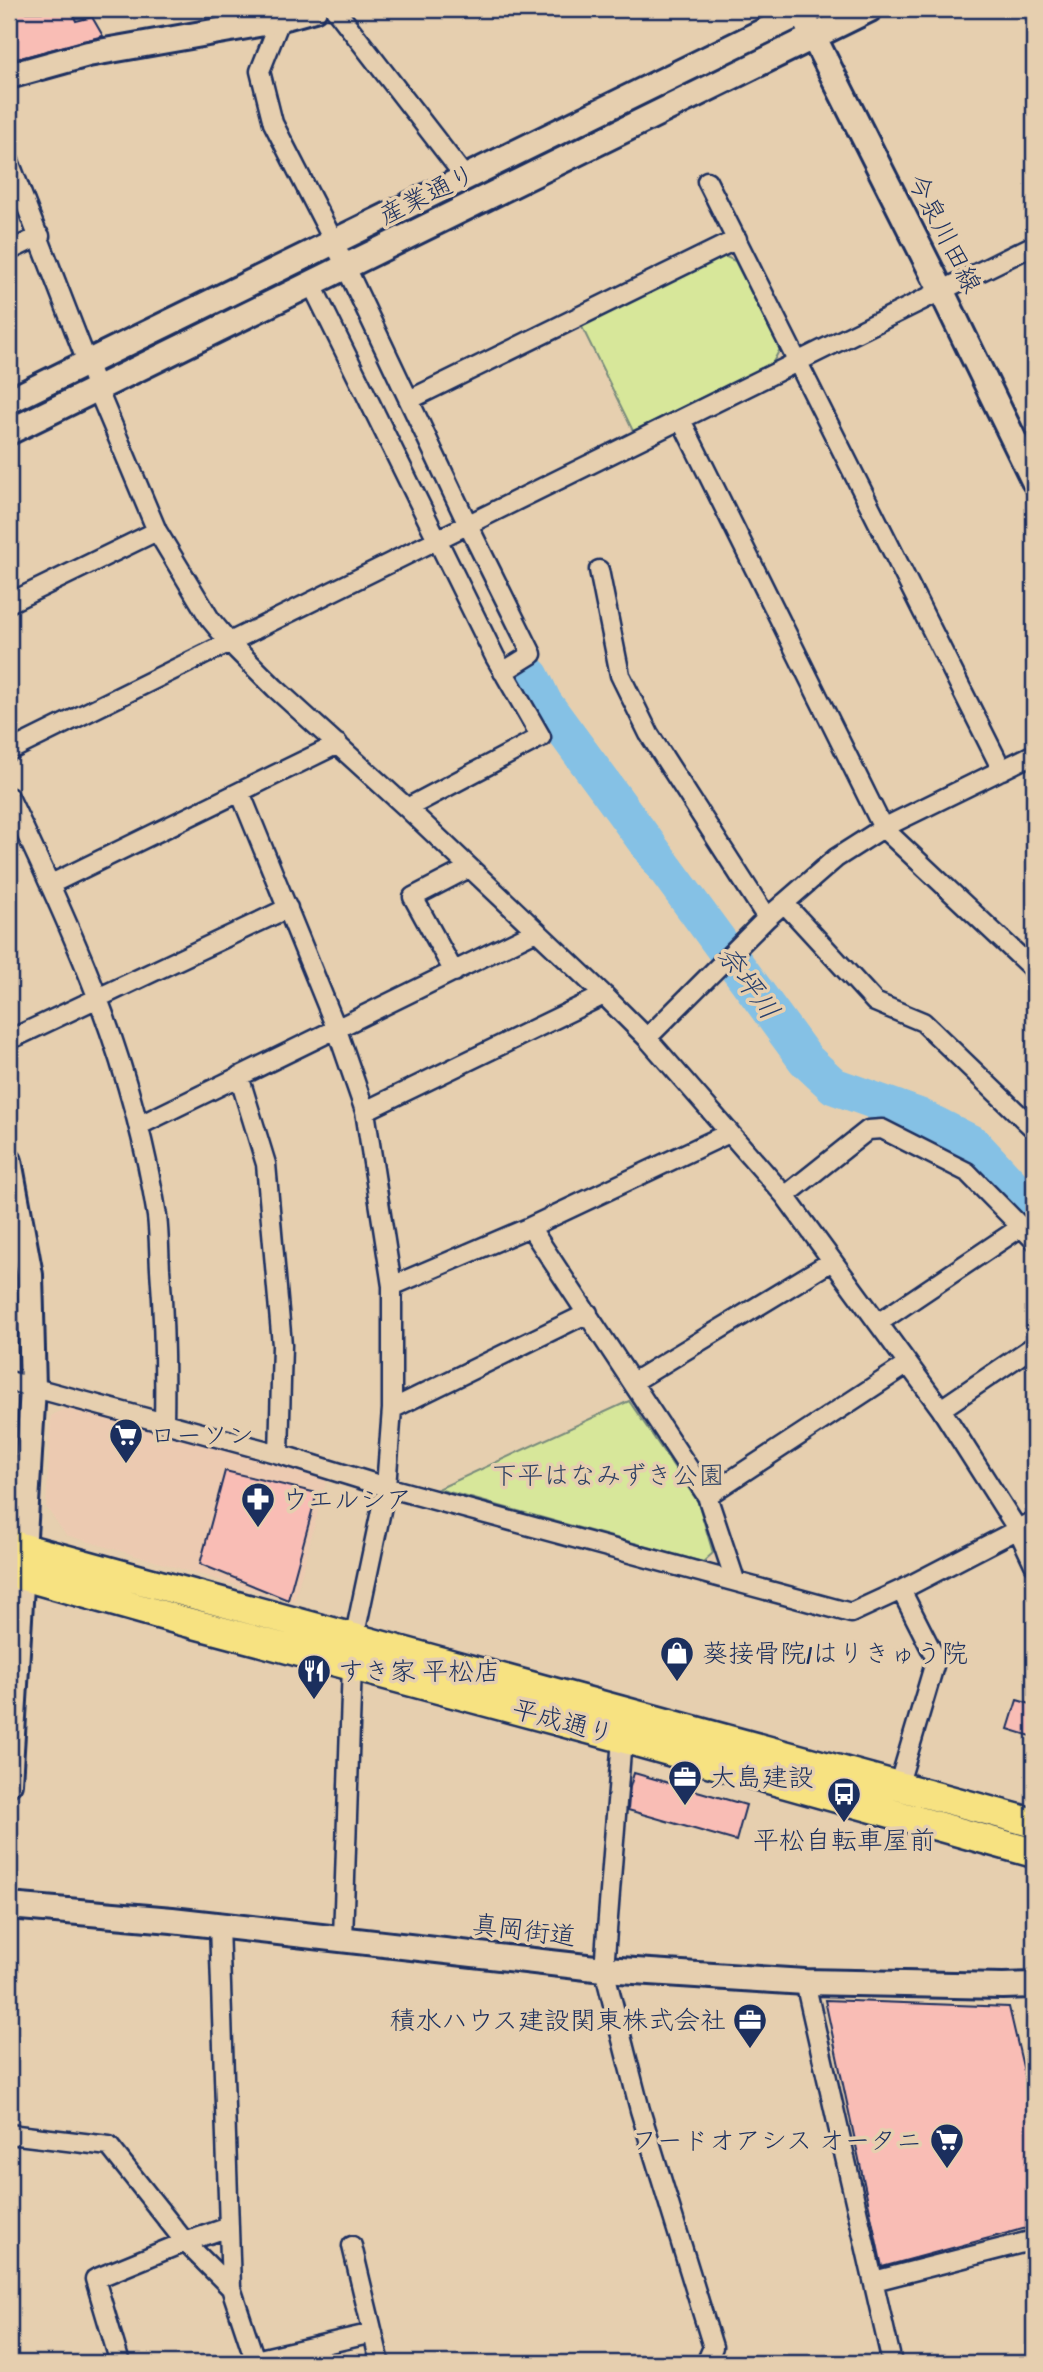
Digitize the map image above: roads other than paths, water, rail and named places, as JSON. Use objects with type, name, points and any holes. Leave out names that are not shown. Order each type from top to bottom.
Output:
[{"type":"main road","name":"平成通り","points":[[15,1560],[183,1620],[353,1651],[1034,1823]]},
{"type":"main road","name":"平成通り","points":[[353,1651],[622,1738],[1034,1853]]},
{"type":"street","points":[[9,76],[88,54],[272,21],[314,9]]},
{"type":"street","points":[[335,9],[465,177]]},
{"type":"street","name":"産業通り","points":[[9,432],[870,9]]},
{"type":"street","name":"産業通り","points":[[9,401],[805,11]]},
{"type":"street","name":"今泉川田線","points":[[805,11],[814,38],[1034,481]]},
{"type":"street","points":[[272,21],[260,71],[273,123],[346,266],[532,654],[503,672]]},
{"type":"street","points":[[9,161],[97,388],[157,531],[210,620],[275,688],[407,808],[647,1038],[785,1196],[941,1409],[1018,1530],[1034,1564]]},
{"type":"street","points":[[708,181],[1002,770]]},
{"type":"street","points":[[9,251],[40,236]]},
{"type":"street","points":[[409,400],[737,239]]},
{"type":"street","points":[[9,751],[1034,245]]},
{"type":"street","points":[[311,283],[503,672],[541,737],[407,808]]},
{"type":"street","points":[[681,420],[883,828],[1034,970]]},
{"type":"street","points":[[9,603],[157,531]]},
{"type":"street","points":[[599,570],[620,676],[649,734],[767,918]]},
{"type":"street","points":[[51,884],[338,744]]},
{"type":"street","points":[[647,1038],[767,918],[836,858],[883,828],[1034,754]]},
{"type":"street","points":[[240,792],[337,1030],[365,1111],[392,1286],[392,1409],[386,1487],[353,1651],[343,1939]]},
{"type":"street","points":[[9,797],[51,884],[99,996],[140,1125],[157,1218],[165,1333],[164,1423]]},
{"type":"street","points":[[454,972],[414,897],[469,868]]},
{"type":"street","points":[[784,903],[875,1002],[923,1022],[1034,1129]]},
{"type":"street","points":[[9,1040],[288,908]]},
{"type":"street","points":[[140,1125],[536,931]]},
{"type":"street","points":[[365,1111],[604,995]]},
{"type":"street","points":[[239,1076],[266,1164],[282,1345],[279,1454]]},
{"type":"street","points":[[785,1196],[869,1130],[882,1129],[967,1172],[1034,1240]]},
{"type":"street","points":[[392,1286],[530,1227],[729,1133]]},
{"type":"street","points":[[9,1161],[30,1275],[33,1388],[15,1560],[9,1783]]},
{"type":"street","points":[[530,1227],[707,1496],[735,1580]]},
{"type":"street","points":[[878,1323],[1021,1227]]},
{"type":"street","points":[[633,1382],[832,1261]]},
{"type":"street","points":[[392,1409],[588,1313]]},
{"type":"street","points":[[941,1409],[1034,1346]]},
{"type":"street","points":[[707,1496],[908,1364]]},
{"type":"street","points":[[9,1381],[851,1613],[1034,1521]]},
{"type":"street","points":[[898,1787],[936,1659],[901,1590]]},
{"type":"street","points":[[622,1738],[604,1969],[640,2110],[713,2347],[706,2363]]},
{"type":"street","name":"真岡街道","points":[[9,1906],[219,1925],[604,1969],[805,1982],[1034,1985]]},
{"type":"street","points":[[219,1925],[231,2288],[255,2361],[373,2333]]},
{"type":"street","points":[[805,1982],[892,2363]]},
{"type":"street","points":[[9,2134],[109,2146],[185,2242],[231,2288]]},
{"type":"street","points":[[120,2363],[95,2279],[229,2227]]},
{"type":"street","points":[[874,2281],[1034,2240]]},
{"type":"street","points":[[352,2246],[380,2363]]},
{"type":"waterway","name":"奈坪川","points":[[531,676],[544,703],[806,1060],[834,1086],[920,1117],[973,1144],[1034,1210]]},
{"type":"place","name":"ローソン","points":[[126,1465]]},
{"type":"place","name":"ウエルシア","points":[[258,1529]]},
{"type":"place","name":"葵接骨院/はりきゅう院","points":[[677,1683]]},
{"type":"place","name":"すき家 平松店","points":[[314,1701]]},
{"type":"place","name":"大島建設","points":[[685,1807]]},
{"type":"place","name":"平松自転車屋前","points":[[844,1824]]},
{"type":"place","name":"積水ハウス建設関東株式会社","points":[[750,2050]]},
{"type":"place","name":"フードオアシス オータニ","points":[[947,2170]]},
{"type":"park label","name":"下平はなみずき公園","points":[[608,1475]]}]
